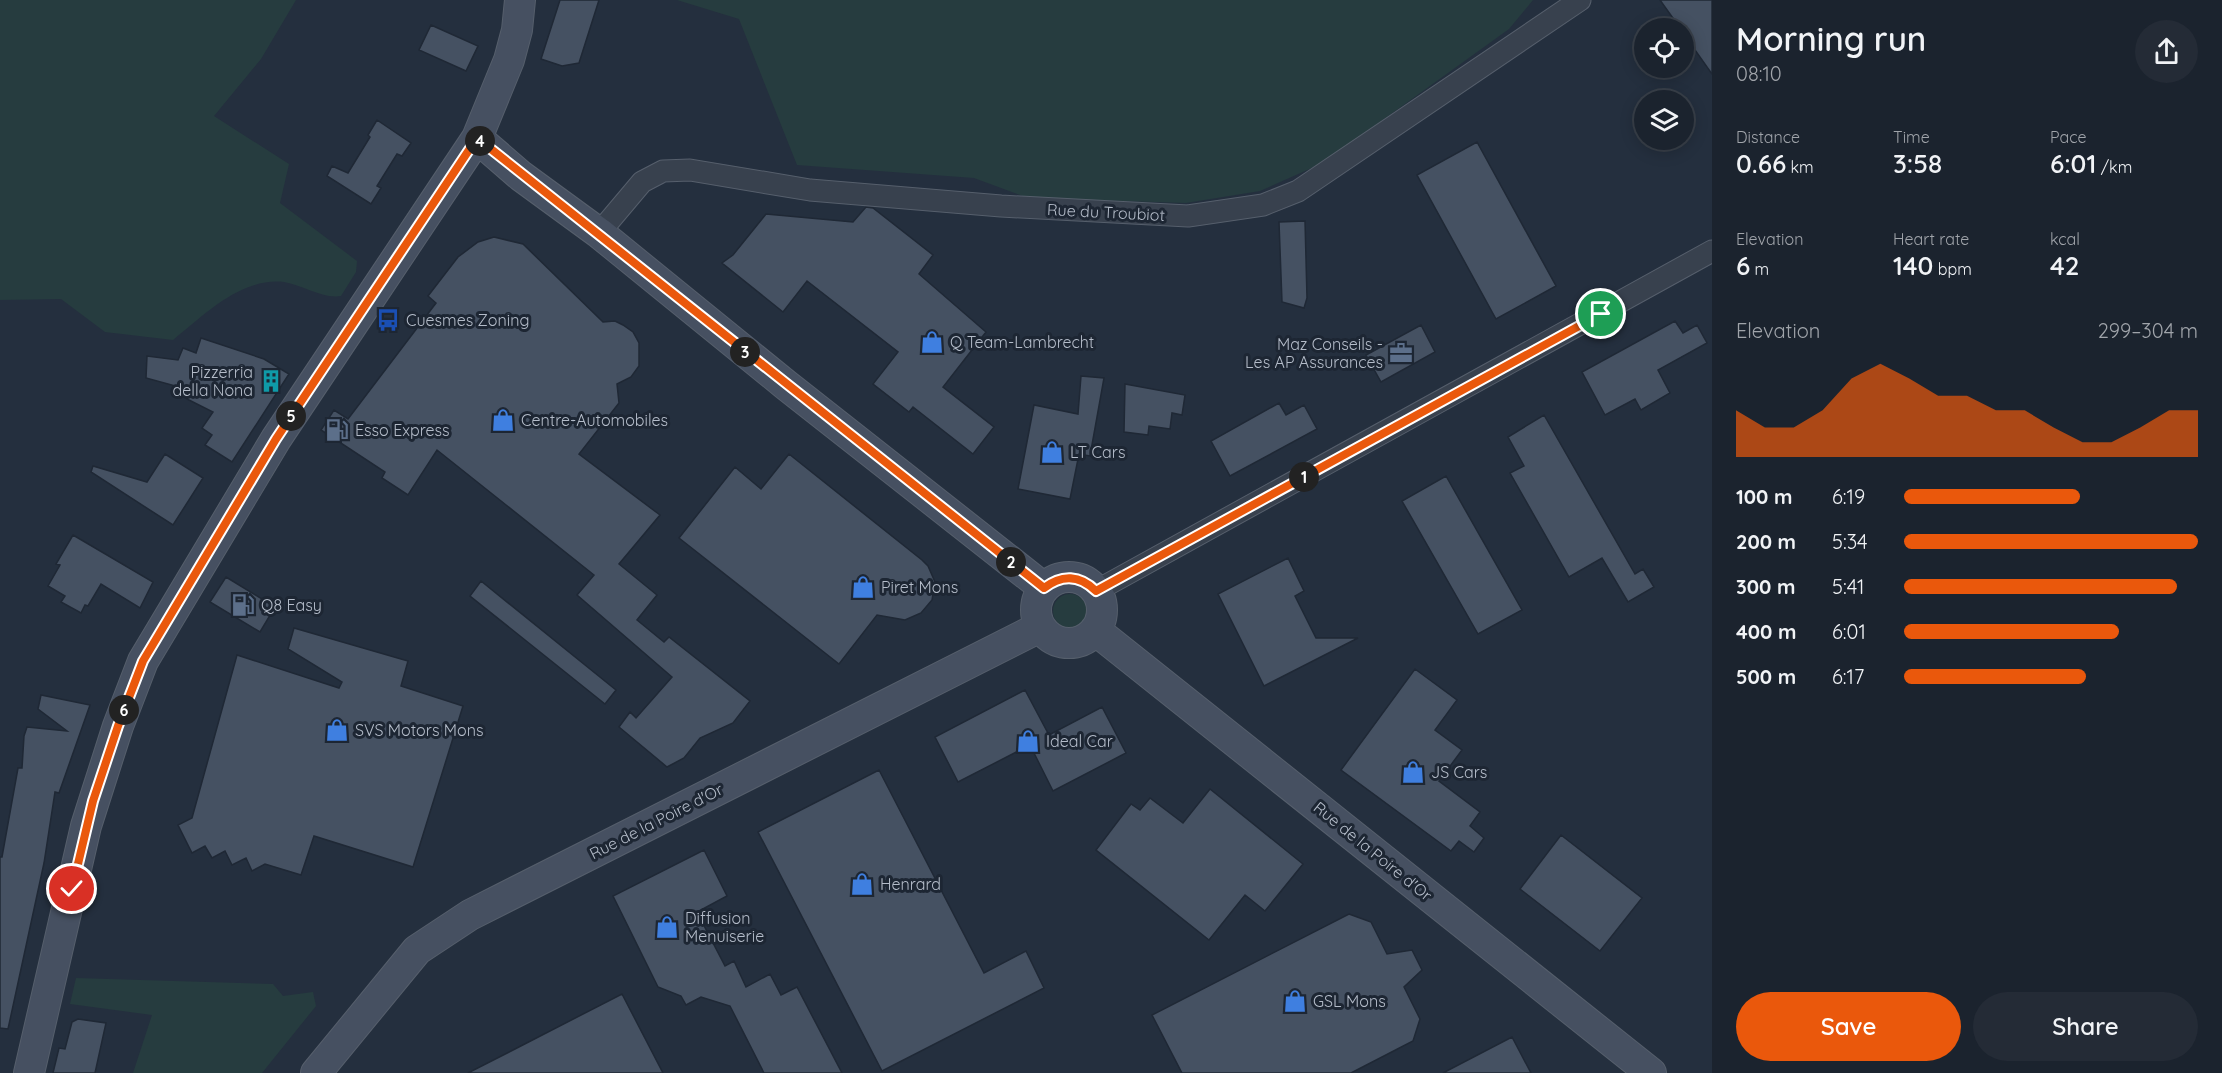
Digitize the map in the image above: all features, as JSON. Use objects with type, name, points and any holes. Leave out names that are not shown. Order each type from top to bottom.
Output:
[{"type":"street","points":[[29,1073],[86,826],[118,726],[143,661],[276,439],[477,138],[509,60],[517,30],[520,0]]},
{"type":"street","name":"Rue du Troubiot","points":[[599,233],[642,182],[663,171],[681,170],[810,190],[1001,206],[1188,216],[1263,205],[1298,191],[1328,172],[1580,0]]},
{"type":"street","points":[[477,138],[521,176],[599,233],[796,393],[1044,588]]},
{"type":"street","points":[[1096,591],[1712,251]]},
{"type":"street","points":[[1071,577],[1089,584],[1096,591],[1102,610],[1095,630],[1087,638],[1067,643],[1047,635],[1040,627],[1036,607],[1044,588],[1052,582],[1071,577]]},
{"type":"street","name":"Rue de la Poire d'Or","points":[[316,1073],[417,950],[470,915],[1040,627]]},
{"type":"street","name":"Rue de la Poire d'Or","points":[[1095,630],[1651,1073]]},
{"type":"green space","points":[[0,0],[296,0],[261,59],[214,116],[289,164],[280,203],[357,261],[356,272],[341,296],[327,296],[284,282],[268,282],[238,292],[224,300],[173,340],[105,332],[61,299],[0,300]]},
{"type":"green space","points":[[677,0],[1533,0],[1509,29],[1323,163],[1260,191],[1186,203],[1028,198],[974,178],[797,165],[739,19]]},
{"type":"green space","points":[[1070,594],[1082,599],[1087,611],[1082,623],[1070,628],[1058,623],[1053,611],[1058,599]]},
{"type":"green space","points":[[76,978],[273,984],[283,996],[313,992],[316,1006],[262,1073],[133,1073],[152,1015],[70,1004]]},
{"type":"building","points":[[560,0],[599,0],[579,63],[562,66],[541,59]]},
{"type":"building","points":[[1660,0],[1712,0],[1712,74],[1694,49],[1694,18],[1673,18]]},
{"type":"building","points":[[431,25],[478,46],[466,71],[419,50]]},
{"type":"building","points":[[377,120],[411,143],[402,156],[397,154],[377,186],[381,188],[371,204],[327,176],[332,166],[348,173],[370,137],[368,135]]},
{"type":"building","points":[[1477,142],[1556,286],[1496,319],[1417,175]]},
{"type":"building","name":"Q Team-Lambrecht","points":[[866,207],[873,208],[933,255],[919,274],[986,332],[943,387],[994,427],[973,454],[913,407],[909,412],[873,384],[898,352],[807,281],[783,312],[722,263],[733,255],[766,214],[853,222]]},
{"type":"building","points":[[1305,221],[1307,298],[1304,308],[1282,302],[1279,222]]},
{"type":"building","name":"Centre-Automobiles","points":[[494,237],[523,244],[603,322],[615,321],[623,325],[633,332],[639,343],[639,366],[631,377],[617,384],[619,403],[579,454],[660,515],[619,564],[657,595],[637,620],[664,642],[669,637],[750,701],[733,723],[700,738],[684,758],[667,767],[619,727],[630,712],[636,718],[672,677],[577,595],[594,575],[437,450],[408,495],[382,478],[385,472],[321,430],[334,410],[348,419],[436,303],[428,296],[458,257],[478,242]]},
{"type":"building","points":[[1675,321],[1683,333],[1697,325],[1707,343],[1658,370],[1670,393],[1641,410],[1635,399],[1605,415],[1582,372]]},
{"type":"building","name":"Maz Conseils - Les AP Assurances","points":[[1421,325],[1435,352],[1381,382],[1366,355]]},
{"type":"building","points":[[201,338],[264,359],[289,374],[232,462],[205,445],[212,435],[202,428],[213,412],[187,399],[190,390],[146,378],[147,356],[178,360],[183,348],[196,353]]},
{"type":"building","name":"LT Cars","points":[[1081,376],[1104,378],[1090,456],[1079,454],[1070,499],[1018,489],[1034,405],[1078,414]]},
{"type":"building","points":[[1125,384],[1185,395],[1182,415],[1172,413],[1170,429],[1149,426],[1148,435],[1124,432]]},
{"type":"building","points":[[1279,403],[1286,415],[1304,405],[1317,429],[1230,476],[1211,441]]},
{"type":"building","points":[[1544,415],[1635,574],[1643,569],[1654,587],[1628,602],[1602,558],[1569,577],[1510,473],[1524,466],[1508,437]]},
{"type":"building","points":[[165,454],[203,478],[173,525],[91,472],[93,466],[147,482]]},
{"type":"building","points":[[789,454],[922,560],[928,566],[935,582],[932,600],[921,613],[905,620],[877,615],[839,664],[679,538],[735,467],[761,489]]},
{"type":"building","points":[[1446,476],[1522,610],[1478,634],[1402,501]]},
{"type":"building","points":[[73,535],[153,582],[140,608],[101,584],[81,613],[61,602],[65,596],[48,586],[60,565],[56,564]]},
{"type":"building","points":[[1288,558],[1304,591],[1295,596],[1316,638],[1358,638],[1264,686],[1218,594]]},
{"type":"building","name":"Q8 Easy","points":[[226,577],[272,605],[272,612],[260,632],[210,602]]},
{"type":"building","points":[[481,581],[616,690],[605,704],[470,596]]},
{"type":"building","name":"SVS Motors Mons","points":[[294,628],[408,661],[401,686],[463,706],[413,867],[314,836],[301,875],[265,864],[252,871],[246,858],[232,865],[225,851],[212,858],[205,846],[192,853],[178,825],[192,818],[237,655],[339,688],[342,682],[288,649]]},
{"type":"building","points":[[1415,669],[1457,700],[1435,730],[1462,750],[1439,781],[1480,812],[1470,826],[1484,838],[1474,852],[1459,841],[1451,851],[1341,770]]},
{"type":"building","name":"Ideal Car","points":[[1025,690],[1049,735],[1102,707],[1126,753],[1053,791],[1030,745],[958,782],[935,737]]},
{"type":"building","points":[[41,695],[90,705],[59,793],[55,792],[44,863],[8,1029],[0,1028],[0,857],[2,857],[18,768],[22,768],[24,736],[27,727],[67,731],[38,709]]},
{"type":"building","name":"Henrard","points":[[879,770],[984,973],[1026,951],[1044,988],[882,1071],[758,832]]},
{"type":"building","points":[[1210,789],[1303,864],[1265,911],[1245,895],[1209,940],[1096,850],[1131,804],[1140,810],[1150,798],[1183,823]]},
{"type":"building","points":[[1561,835],[1642,898],[1600,951],[1520,889]]},
{"type":"building","points":[[704,850],[727,896],[697,912],[725,966],[734,961],[746,987],[770,974],[781,995],[797,987],[842,1073],[764,1073],[730,1006],[701,997],[686,1005],[681,996],[658,987],[613,896]]},
{"type":"building","name":"GSL Mons","points":[[1349,914],[1371,922],[1387,954],[1412,950],[1422,970],[1404,987],[1420,1019],[1413,1041],[1351,1073],[1182,1073],[1152,1015]]},
{"type":"building","points":[[622,994],[663,1073],[468,1073],[515,1049]]},
{"type":"building","points":[[78,1019],[106,1023],[95,1073],[53,1073],[59,1048],[65,1049],[72,1022]]},
{"type":"building","points":[[1512,1037],[1531,1073],[1443,1073]]},
{"type":"place","name":"Cuesmes Zoning","points":[[388,320]]},
{"type":"place","name":"Q Team-Lambrecht","points":[[932,342]]},
{"type":"place","name":"Maz Conseils - Les AP Assurances","points":[[1401,353]]},
{"type":"place","name":"Pizzerria della Nona","points":[[271,381]]},
{"type":"place","name":"Centre-Automobiles","points":[[503,420]]},
{"type":"place","name":"Esso Express","points":[[337,430]]},
{"type":"place","name":"LT Cars","points":[[1052,452]]},
{"type":"place","name":"Piret Mons","points":[[863,587]]},
{"type":"place","name":"Q8 Easy","points":[[243,605]]},
{"type":"place","name":"SVS Motors Mons","points":[[337,730]]},
{"type":"place","name":"Ideal Car","points":[[1028,741]]},
{"type":"place","name":"JS Cars","points":[[1413,772]]},
{"type":"place","name":"Henrard","points":[[862,884]]},
{"type":"place","name":"Diffusion Menuiserie","points":[[667,927]]},
{"type":"place","name":"GSL Mons","points":[[1295,1001]]},
{"type":"route","points":[[72,889],[93,801],[143,661],[276,439],[426,218],[477,138],[521,176],[599,233],[786,385],[1044,588],[1061,578],[1071,577],[1089,584],[1096,591],[1601,314]]}]
